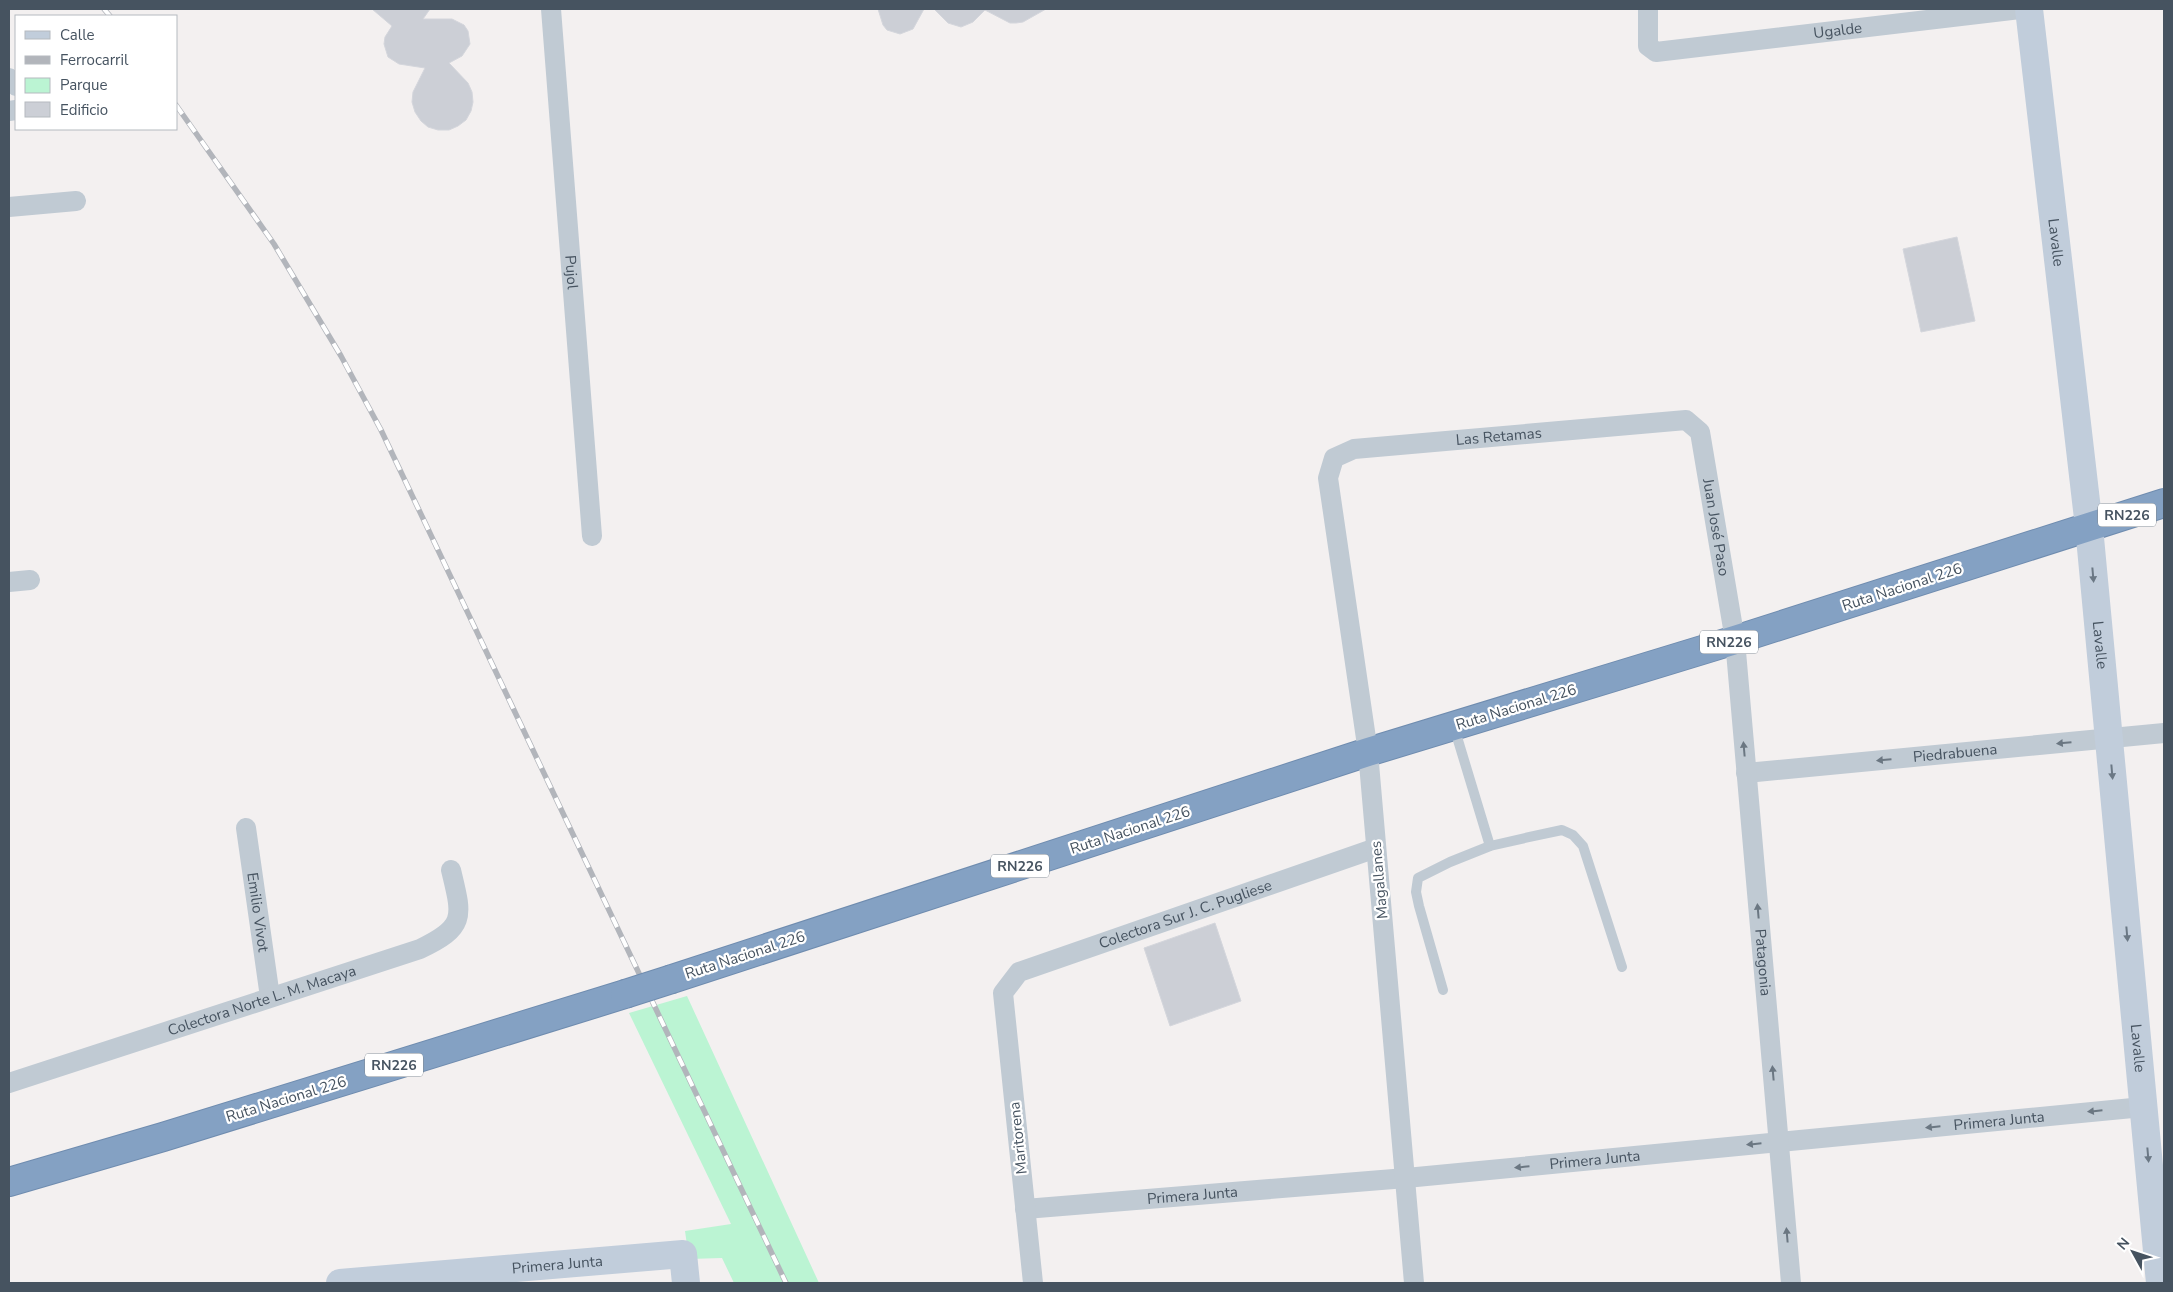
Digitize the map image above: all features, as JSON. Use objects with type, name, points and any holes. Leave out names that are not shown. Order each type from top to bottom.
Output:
[{"type":"highway","name":"Ruta Nacional 226","points":[[9,1182],[163,1137],[625,994],[1368,752],[1735,640],[2164,503]]},
{"type":"street","name":"Pujol","points":[[551,9],[592,536]]},
{"type":"street","name":"Ugalde","points":[[1648,9],[1648,46],[1656,52],[2020,9]]},
{"type":"street","name":"Lavalle","points":[[2030,9],[2089,527],[2109,739],[2154,1105],[2160,1283]]},
{"type":"street","points":[[9,207],[76,201]]},
{"type":"street","name":"Las Retamas","points":[[1328,478],[1334,458],[1354,448],[1686,420]]},
{"type":"street","name":"Juan José Paso","points":[[1686,420],[1700,432],[1735,640]]},
{"type":"street","name":"Magallanes","points":[[1328,478],[1368,752],[1414,1283]]},
{"type":"street","points":[[9,582],[30,580]]},
{"type":"street","name":"Patagonia","points":[[1735,640],[1791,1283]]},
{"type":"street","name":"Piedrabuena","points":[[1746,773],[2164,733]]},
{"type":"street","name":"Emilio Vivot","points":[[246,828],[270,998]]},
{"type":"street","name":"Colectora Sur J. C. Pugliese","points":[[1003,993],[1019,972],[1376,848]]},
{"type":"street","name":"Colectora Norte L. M. Macaya","points":[[9,1083],[420,949],[443,938],[454,929],[460,905],[451,870]]},
{"type":"street","name":"Maritorena","points":[[1003,993],[1033,1283]]},
{"type":"street","name":"Primera Junta","points":[[1025,1209],[1406,1178],[2154,1105]]},
{"type":"street","name":"Primera Junta","points":[[340,1283],[683,1254],[686,1283]]},
{"type":"lane","points":[[1454,726],[1490,846]]},
{"type":"lane","points":[[1443,990],[1419,906],[1416,892],[1418,878],[1450,862],[1490,846],[1562,830],[1573,835],[1582,846],[1622,967]]},
{"type":"green space","points":[[687,996],[819,1283],[734,1283],[722,1258],[689,1259],[685,1231],[731,1224],[629,1013]]},
{"type":"building","points":[[372,9],[430,9],[423,19],[452,19],[464,25],[468,31],[470,44],[462,56],[449,63],[468,83],[472,92],[473,102],[466,120],[449,130],[438,130],[428,127],[421,121],[415,112],[412,102],[413,92],[425,68],[399,64],[388,57],[384,44],[385,37],[392,26]]},
{"type":"building","points":[[878,9],[924,9],[913,29],[900,34],[887,30],[883,25]]},
{"type":"building","points":[[934,9],[1046,9],[1023,22],[1016,23],[1010,23],[985,10],[973,22],[961,27],[948,23]]},
{"type":"building","points":[[1957,237],[1975,321],[1921,332],[1903,249]]},
{"type":"building","points":[[1215,923],[1241,1001],[1170,1026],[1144,948]]},
{"type":"railway","points":[[104,9],[109,15]]},
{"type":"railway","points":[[178,108],[274,244],[341,356],[381,430],[786,1283]]}]
